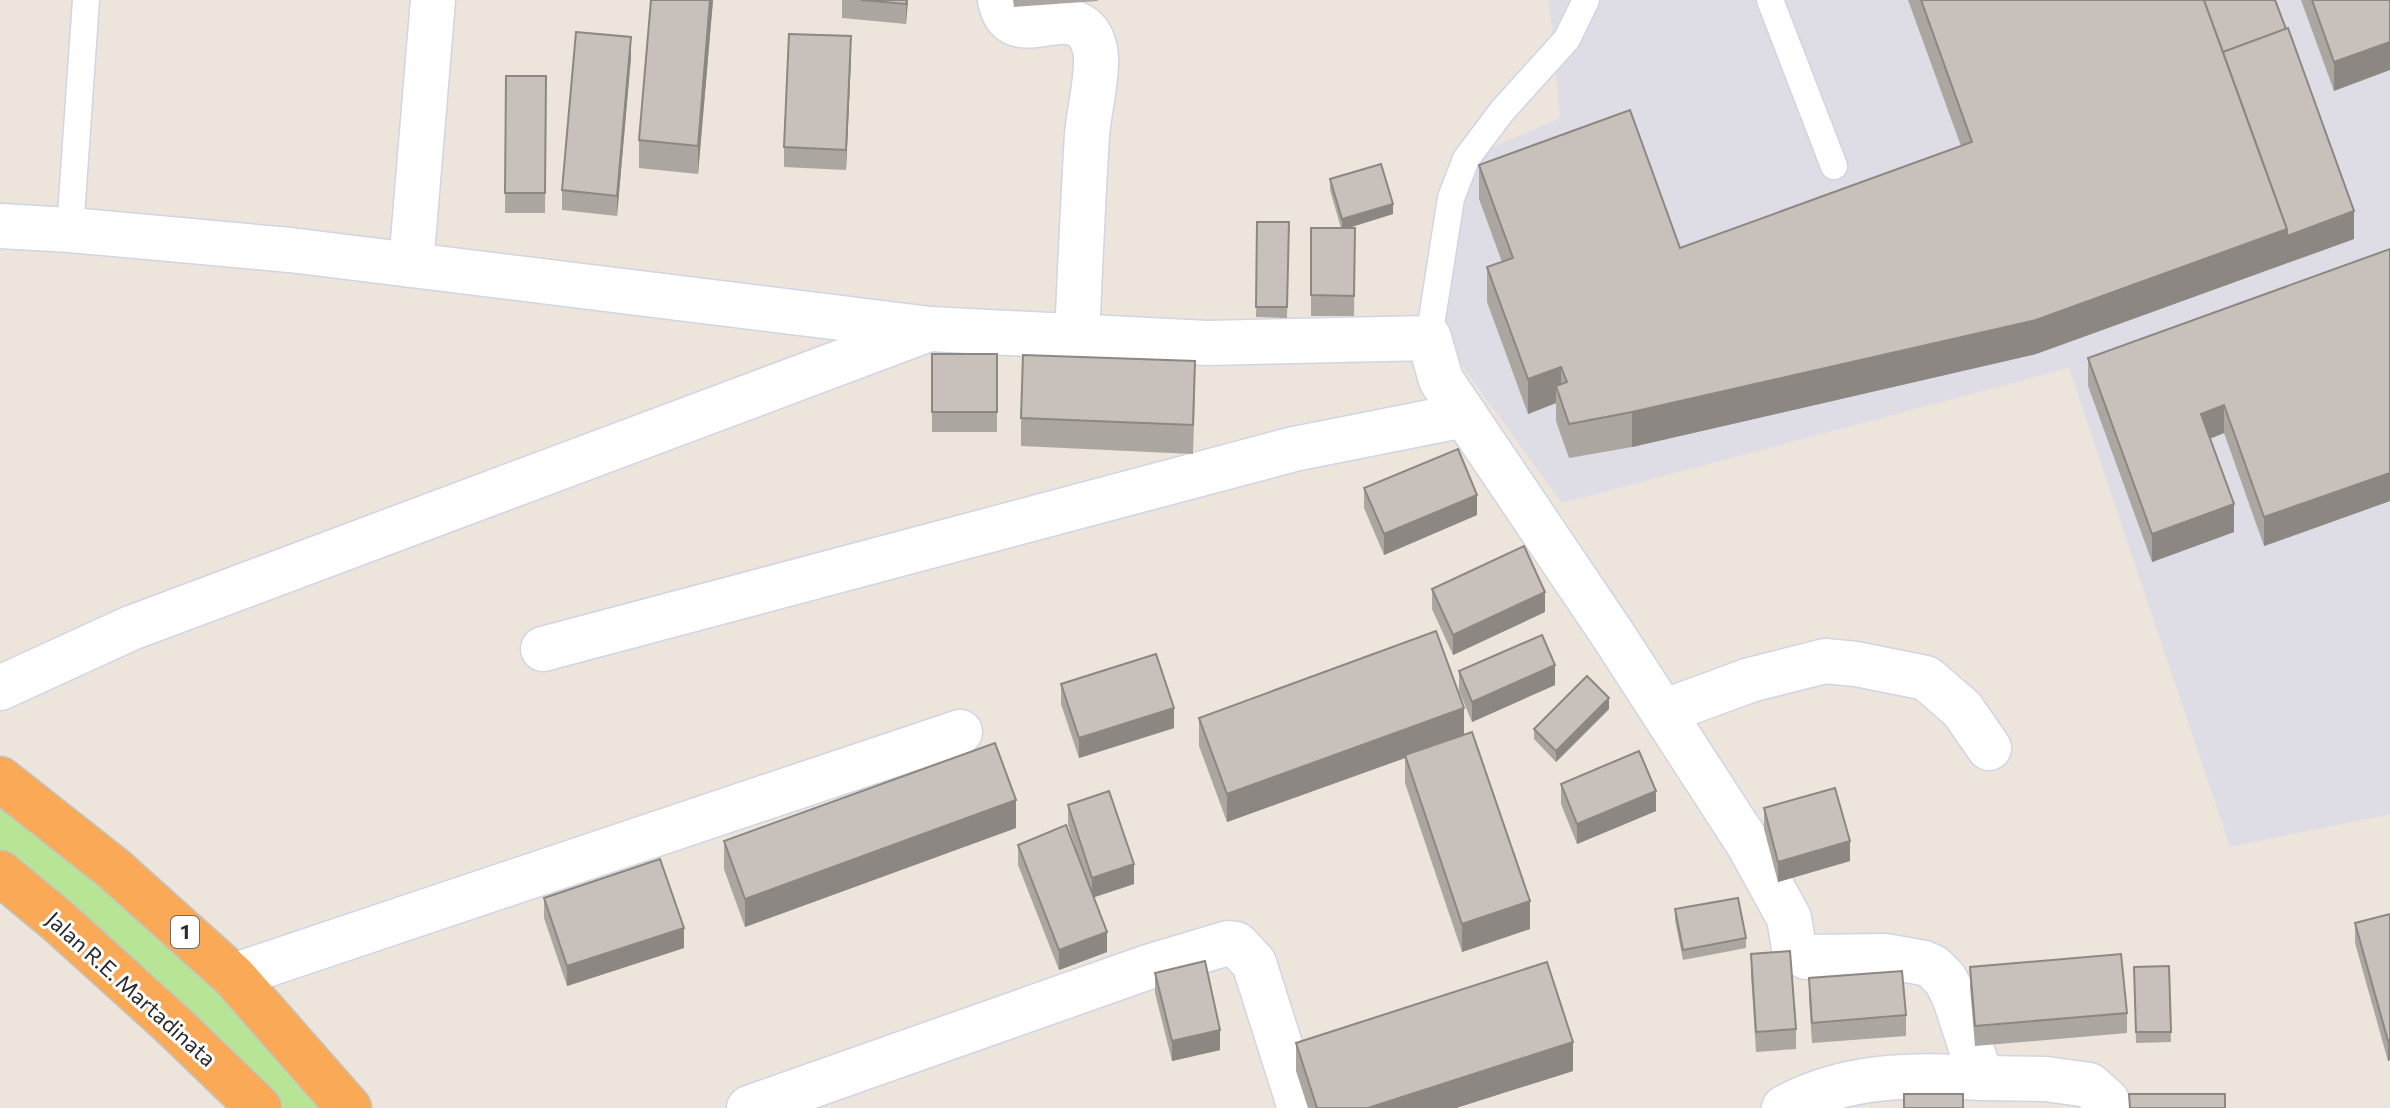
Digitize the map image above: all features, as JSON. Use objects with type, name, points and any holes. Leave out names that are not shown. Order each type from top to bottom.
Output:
[{"type":"highway","name":"1","points":[[0,779],[114,869],[233,976],[349,1108]]},
{"type":"highway","name":"Jalan R.E. Martadinata","points":[[0,873],[173,1025],[259,1108]]},
{"type":"street","points":[[411,265],[433,0]]},
{"type":"street","points":[[1000,0],[1005,18],[1013,23],[1065,20],[1079,24],[1089,33],[1096,51],[1096,75],[1087,131],[1077,336]]},
{"type":"street","points":[[0,226],[290,250],[930,329],[1207,343],[1429,338],[1441,380],[1749,845],[1789,918],[1794,948],[1799,954],[1818,958],[1885,956],[1933,967],[1945,979],[1954,996],[1981,1078]]},
{"type":"street","points":[[0,688],[131,628],[930,329]]},
{"type":"street","points":[[543,649],[1294,449],[1465,415]]},
{"type":"street","points":[[1663,712],[1750,680],[1825,661],[1856,664],[1926,678],[1962,709],[1989,748]]},
{"type":"street","points":[[233,976],[960,732]]},
{"type":"street","points":[[749,1108],[1151,966],[1228,943],[1236,944],[1254,963],[1300,1108]]},
{"type":"street","points":[[1784,1108],[1808,1094],[1853,1082],[1935,1075],[2046,1079],[2089,1085],[2107,1101],[2109,1108]]},
{"type":"lane","points":[[70,230],[86,0]]},
{"type":"lane","points":[[1429,338],[1451,198],[1466,159],[1502,111],[1567,39],[1586,0]]},
{"type":"lane","points":[[1770,0],[1834,166]]},
{"type":"shaded area","points":[[1549,0],[2390,0],[2390,814],[2230,847],[2069,368],[1562,503],[1450,349],[1433,231],[1466,159],[1560,118]]},
{"type":"green space","points":[[0,779],[349,1108],[259,1108],[0,873]]},
{"type":"building","points":[[651,0],[710,0],[698,146],[639,140]]},
{"type":"building","points":[[861,0],[907,0],[906,4]]},
{"type":"building","points":[[1921,0],[2204,0],[2287,229],[2036,320],[1569,424],[1556,386],[1567,382],[1561,367],[1528,379],[1487,267],[1513,258],[1479,165],[1630,110],[1680,248],[1972,142]]},
{"type":"building","points":[[2204,0],[2275,0],[2286,29],[2223,52]]},
{"type":"building","points":[[2312,0],[2390,0],[2390,42],[2334,62]]},
{"type":"building","points":[[2288,28],[2354,211],[2287,236],[2223,52]]},
{"type":"building","points":[[576,32],[631,37],[617,196],[562,190]]},
{"type":"building","points":[[789,34],[851,36],[846,150],[784,147]]},
{"type":"building","points":[[506,76],[546,76],[545,193],[505,193]]},
{"type":"building","points":[[1381,164],[1393,204],[1342,219],[1330,179]]},
{"type":"building","points":[[1257,222],[1289,222],[1287,307],[1256,307]]},
{"type":"building","points":[[1311,228],[1355,228],[1354,296],[1311,295]]},
{"type":"building","points":[[2390,249],[2390,473],[2264,517],[2224,405],[2201,414],[2234,504],[2152,534],[2088,358]]},
{"type":"building","points":[[932,354],[997,354],[997,412],[932,412]]},
{"type":"building","points":[[1023,355],[1195,361],[1193,425],[1021,418]]},
{"type":"building","points":[[1458,449],[1477,495],[1384,534],[1364,488]]},
{"type":"building","points":[[1524,546],[1545,592],[1453,635],[1432,589]]},
{"type":"building","points":[[1436,631],[1464,708],[1227,794],[1199,718]]},
{"type":"building","points":[[1542,635],[1555,665],[1472,702],[1459,671]]},
{"type":"building","points":[[1156,654],[1174,708],[1079,738],[1061,684]]},
{"type":"building","points":[[1587,676],[1609,698],[1556,751],[1534,729]]},
{"type":"building","points":[[1472,732],[1530,901],[1462,924],[1405,755]]},
{"type":"building","points":[[995,743],[1016,800],[745,899],[724,841]]},
{"type":"building","points":[[1639,751],[1656,791],[1577,824],[1561,784]]},
{"type":"building","points":[[1835,788],[1850,841],[1778,862],[1764,808]]},
{"type":"building","points":[[1109,791],[1134,864],[1092,878],[1068,805]]},
{"type":"building","points":[[1066,825],[1107,932],[1059,950],[1018,845]]},
{"type":"building","points":[[660,859],[684,928],[567,966],[544,898]]},
{"type":"building","points":[[1738,898],[1746,938],[1683,950],[1675,909]]},
{"type":"building","points":[[2390,914],[2390,1040],[2388,1041],[2355,923]]},
{"type":"building","points":[[1790,951],[1796,1029],[1756,1032],[1751,954]]},
{"type":"building","points":[[2121,954],[2127,1013],[1975,1026],[1970,967]]},
{"type":"building","points":[[1205,961],[1220,1030],[1172,1041],[1155,973]]},
{"type":"building","points":[[1547,962],[1573,1042],[1368,1108],[1317,1108],[1296,1043]]},
{"type":"building","points":[[2169,966],[2171,1032],[2136,1032],[2134,967]]},
{"type":"building","points":[[1902,971],[1906,1015],[1812,1023],[1809,978]]},
{"type":"building","points":[[1904,1094],[1963,1094],[1963,1108],[1904,1108]]},
{"type":"building","points":[[2129,1094],[2225,1094],[2225,1108],[2130,1108]]}]
